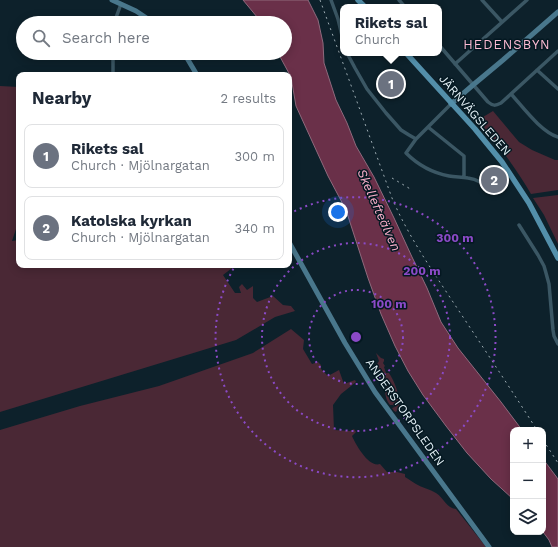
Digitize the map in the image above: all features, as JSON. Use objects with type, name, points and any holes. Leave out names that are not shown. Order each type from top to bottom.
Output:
[{"type":"main road","points":[[112,0],[144,16]]},
{"type":"main road","points":[[451,104],[558,12]]},
{"type":"main road","name":"JÄRNVÄGSLEDEN","points":[[409,56],[494,152],[529,203],[558,258]]},
{"type":"main road","points":[[188,60],[195,72]]},
{"type":"main road","name":"ANDERSTORPSLEDEN","points":[[292,247],[345,343],[375,392],[489,547]]},
{"type":"street","points":[[331,0],[340,27]]},
{"type":"street","points":[[482,0],[502,22]]},
{"type":"street","points":[[455,64],[527,0]]},
{"type":"street","points":[[117,16],[121,4]]},
{"type":"street","points":[[442,49],[488,102],[496,106],[558,51]]},
{"type":"street","points":[[349,56],[368,89],[386,113],[400,130],[416,139]]},
{"type":"street","points":[[113,60],[113,72]]},
{"type":"street","points":[[538,70],[558,89]]},
{"type":"street","points":[[511,94],[544,129],[558,137]]},
{"type":"street","points":[[451,104],[416,139],[406,153],[416,162],[432,170],[449,176],[464,177],[481,182],[492,191]]},
{"type":"street","points":[[428,127],[464,156],[464,177]]},
{"type":"street","points":[[520,225],[544,266],[548,284],[554,336],[558,344]]},
{"type":"shaded area","points":[[0,86],[16,87],[16,229],[12,241],[16,240],[16,268],[232,268],[223,275],[235,293],[241,293],[239,287],[242,284],[247,290],[253,286],[253,298],[257,302],[273,296],[283,305],[291,306],[295,311],[275,317],[236,340],[0,412]]},
{"type":"shaded area","points":[[493,111],[519,142],[532,150],[558,160],[558,190],[531,194],[506,156],[478,120]]},
{"type":"shaded area","points":[[558,195],[558,244],[544,215],[533,198]]},
{"type":"shaded area","points":[[291,329],[304,340],[303,349],[312,364],[318,362],[321,365],[321,369],[328,376],[339,370],[344,384],[355,380],[356,382],[341,394],[333,405],[334,430],[350,431],[354,429],[356,432],[352,436],[367,459],[372,463],[380,464],[387,472],[405,474],[405,477],[421,487],[431,490],[439,495],[447,505],[456,509],[486,547],[0,547],[0,430],[80,406],[159,386],[253,353]]},
{"type":"shaded area","points":[[376,353],[384,359],[383,363],[386,373],[389,373],[397,389],[399,403],[396,412],[392,408],[395,407],[390,405],[388,402],[380,383],[382,382],[385,385],[387,384],[382,370],[379,371],[377,364],[379,361]]},
{"type":"water","name":"Skellefteälven","points":[[243,0],[308,0],[318,20],[323,43],[324,63],[336,100],[356,146],[374,177],[394,218],[427,288],[441,322],[458,348],[520,427],[510,427],[510,496],[491,479],[467,453],[446,426],[423,395],[395,346],[381,314],[368,278],[346,210],[328,176],[296,106],[292,83],[292,72],[288,72],[282,60],[292,60],[292,16],[256,16]]},
{"type":"water","points":[[546,463],[558,479],[558,547],[552,547],[545,535]]},
{"type":"railway","points":[[320,0],[340,55]]},
{"type":"railway","points":[[340,56],[398,212],[429,266],[535,427]]},
{"type":"railway","points":[[392,178],[412,190]]},
{"type":"railway","points":[[546,445],[558,463]]},
{"type":"place","name":"Rikets sal","points":[[391,84]]},
{"type":"place","name":"Katolska kyrkan","points":[[494,180]]},
{"type":"district","name":"HEDENSBYN","points":[[507,44]]}]
